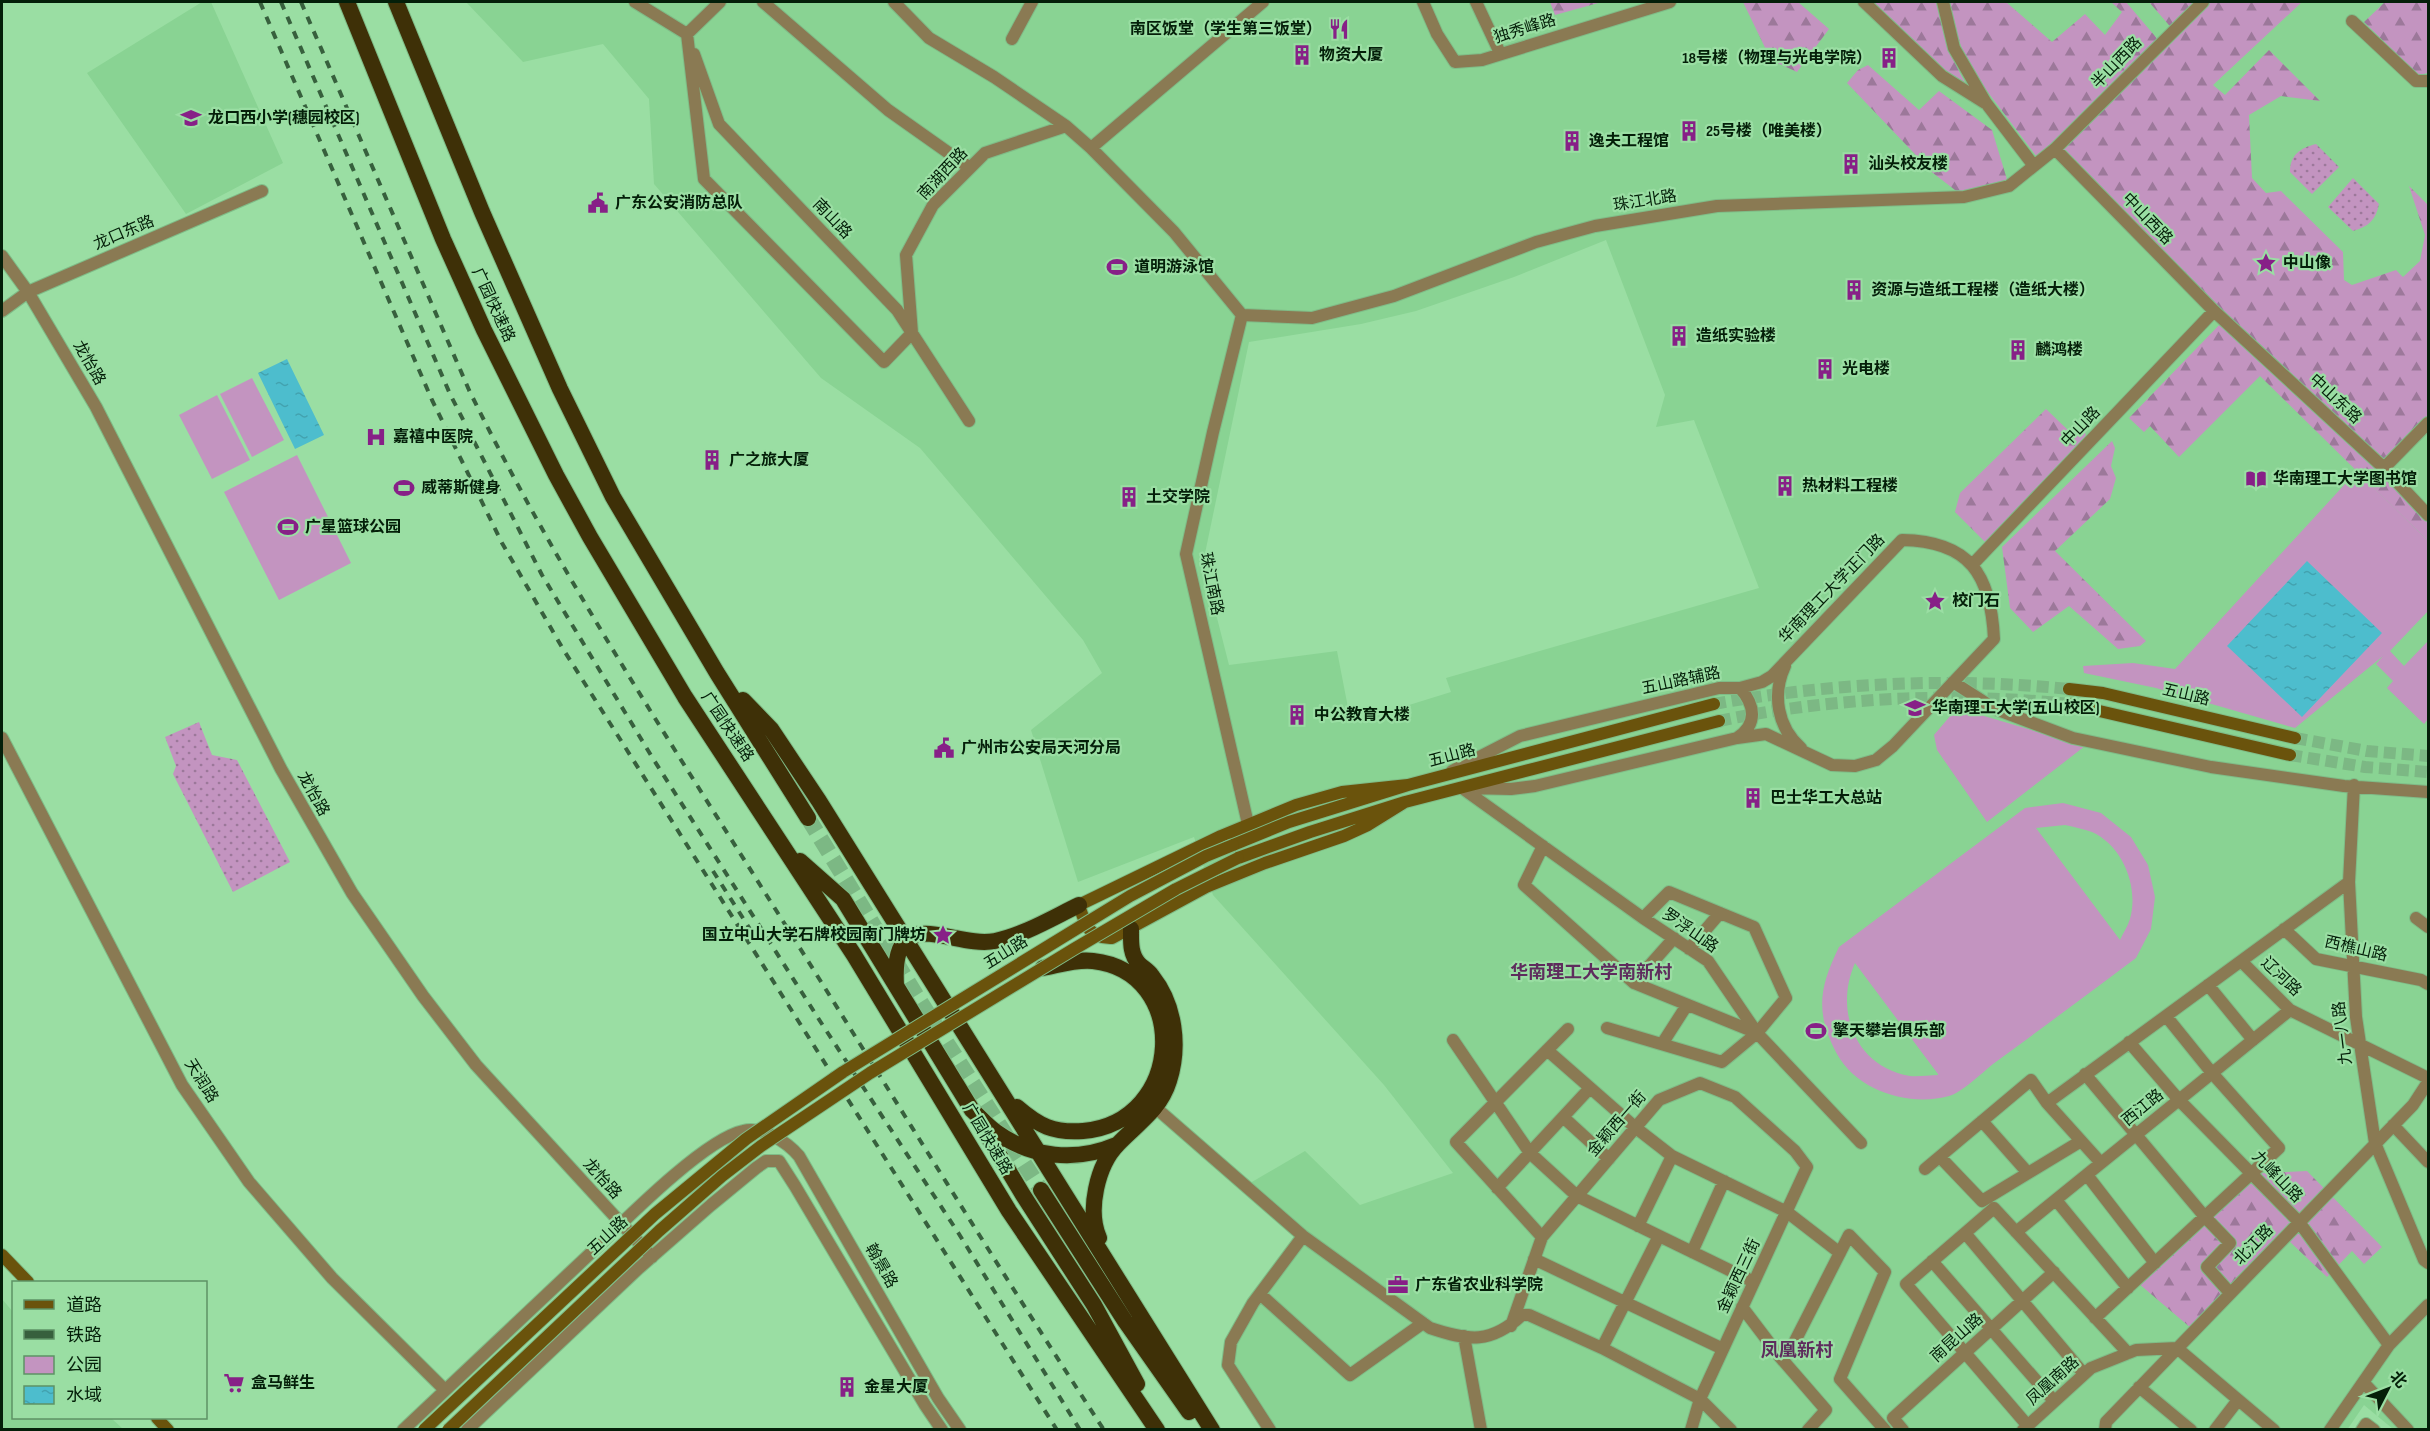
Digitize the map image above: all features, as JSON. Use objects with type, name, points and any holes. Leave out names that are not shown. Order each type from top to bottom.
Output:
[{"type":"highway","name":"广园快速路","points":[[347,2],[443,240],[484,330],[556,475],[626,601],[685,697],[786,849],[1009,1211],[1159,1430]]},
{"type":"highway","name":"广园快速路","points":[[396,2],[482,212],[581,433],[628,524],[717,673],[808,818]]},
{"type":"highway","points":[[717,673],[771,729],[819,801],[1212,1430]]},
{"type":"highway","points":[[786,849],[843,899],[1023,1195],[1094,1305],[1159,1430]]},
{"type":"highway","points":[[897,986],[896,970],[899,953],[907,940],[918,933],[929,932],[976,942],[992,941],[1011,937],[1079,904]]},
{"type":"highway","points":[[1113,1269],[1096,1232],[1093,1200],[1105,1165],[1116,1145],[1156,1108],[1164,1094],[1174,1060],[1175,1039],[1172,1017],[1164,994],[1152,974],[1137,962],[1131,951],[1131,929]]},
{"type":"highway","points":[[1005,1096],[1033,1121],[1047,1128],[1070,1132],[1096,1130],[1118,1122],[1144,1100],[1159,1073],[1164,1045],[1159,1015],[1151,997],[1138,982],[1122,970],[1092,961],[1077,961],[1043,968]]},
{"type":"highway","points":[[972,1110],[997,1133],[1040,1152],[1062,1157],[1080,1156],[1098,1153],[1116,1145]]},
{"type":"highway","points":[[1041,1190],[1125,1321],[1202,1430]]},
{"type":"main road","name":"五山路","points":[[2069,689],[2103,693],[2295,738]]},
{"type":"main road","name":"五山路","points":[[424,1430],[655,1214],[746,1139],[843,1072],[1130,896],[1196,861],[1290,822],[1408,785],[1714,704]]},
{"type":"main road","name":"五山路","points":[[2068,704],[2290,754]]},
{"type":"main road","name":"五山路","points":[[448,1430],[659,1231],[722,1176],[761,1146],[870,1073],[1176,889],[1238,858],[1405,802],[1719,722]]},
{"type":"main road","points":[[1405,802],[1368,825],[1344,836],[1265,863],[1206,887],[1112,938],[1102,939],[1092,933],[1079,904],[1248,824],[1296,805],[1342,792],[1408,785]]},
{"type":"main road","points":[[2,1255],[27,1281]]},
{"type":"street","points":[[636,2],[687,34]]},
{"type":"street","points":[[687,34],[720,2]]},
{"type":"street","points":[[763,2],[888,110],[970,168]]},
{"type":"street","points":[[894,2],[929,38],[994,77],[1066,126],[1091,148],[1174,232],[1242,315]]},
{"type":"street","points":[[1012,39],[1032,2]]},
{"type":"street","points":[[1091,148],[1223,33],[1263,2]]},
{"type":"street","name":"独秀峰路","points":[[1423,2],[1437,34],[1455,62],[1482,60],[1670,2]]},
{"type":"street","points":[[1476,2],[1500,53]]},
{"type":"street","points":[[1864,2],[1942,75],[1986,103]]},
{"type":"street","points":[[1943,2],[1954,48],[1986,103],[2034,166]]},
{"type":"street","name":"半山西路","points":[[2055,149],[2203,2]]},
{"type":"street","points":[[2352,21],[2416,81],[2428,81]]},
{"type":"street","points":[[687,34],[704,179],[884,362],[912,333]]},
{"type":"street","name":"南山路","points":[[687,34],[719,124],[897,309],[969,421]]},
{"type":"street","name":"南湖西路","points":[[912,333],[906,255],[933,205],[985,153],[1066,126]]},
{"type":"street","name":"珠江北路","points":[[1242,315],[1312,318],[1394,296],[1536,242],[1595,226],[1717,206],[1964,197],[2008,186],[2055,149]]},
{"type":"street","name":"中山西路","points":[[2055,149],[2214,311]]},
{"type":"street","name":"龙口东路","points":[[2,311],[28,292],[262,191]]},
{"type":"street","name":"龙怡路","points":[[2,256],[28,292],[96,407],[270,748],[321,842],[352,893],[423,996],[469,1057],[652,1257]]},
{"type":"street","points":[[2,271],[28,292]]},
{"type":"street","name":"中山东路","points":[[2214,311],[2384,468],[2428,515]]},
{"type":"street","name":"中山路","points":[[1972,565],[2214,311]]},
{"type":"street","name":"珠江南路","points":[[1242,315],[1186,554],[1248,824]]},
{"type":"street","points":[[2384,468],[2428,423]]},
{"type":"street","name":"华南理工大学正门路","points":[[1737,738],[1766,734],[1832,765],[1855,766],[1876,760],[1893,746],[1994,639],[1993,611],[1986,586],[1972,565],[1952,549],[1927,540],[1902,540],[1772,676],[1762,682],[1740,688]]},
{"type":"street","name":"华南理工大学正门路","points":[[1788,658],[1779,678],[1777,701],[1782,723],[1794,742],[1811,756]]},
{"type":"street","points":[[1953,682],[1995,709],[2073,738],[2211,767],[2344,786],[2428,792]]},
{"type":"street","name":"五山路辅路","points":[[1445,775],[1520,736],[1729,686],[1740,688],[1751,705],[1751,724],[1737,738]]},
{"type":"street","name":"天润路","points":[[2,738],[136,999],[189,1094],[249,1182],[332,1278],[445,1390]]},
{"type":"street","points":[[1461,787],[1511,789],[1535,786],[1737,738]]},
{"type":"street","name":"九一八路","points":[[2354,785],[2349,882],[2356,1017],[2375,1143],[2424,1260],[2428,1263]]},
{"type":"street","name":"罗浮山路","points":[[1461,787],[1643,918],[1708,961],[1757,1033],[1861,1143]]},
{"type":"street","points":[[1542,846],[1524,885],[1634,983],[1757,1033]]},
{"type":"street","points":[[2047,1103],[2349,882]]},
{"type":"street","points":[[1607,1028],[1722,1062],[1757,1033],[1786,998],[1754,927],[1670,892],[1643,918]]},
{"type":"street","points":[[1689,949],[1720,913]]},
{"type":"street","points":[[2416,918],[2428,927]]},
{"type":"street","name":"西樵山路","points":[[2284,929],[2316,958],[2421,980],[2428,984]]},
{"type":"street","points":[[1634,983],[1674,938]]},
{"type":"street","name":"辽河路","points":[[2241,961],[2290,1010],[2428,1080]]},
{"type":"street","points":[[2208,985],[2253,1040]]},
{"type":"street","points":[[1662,1044],[1688,1005]]},
{"type":"street","name":"西江路","points":[[2016,1232],[2290,1010]]},
{"type":"street","points":[[2095,1318],[2279,1148],[2212,1073],[2166,1016]]},
{"type":"street","points":[[1542,1237],[1456,1142],[1568,1029]]},
{"type":"street","points":[[1453,1040],[1530,1153],[1577,1196],[1754,1282]]},
{"type":"street","name":"九峰山路","points":[[2129,1042],[2179,1100],[2299,1222],[2389,1345]]},
{"type":"street","points":[[1547,1050],[1636,1128],[1672,1156],[1786,1212],[1840,1253]]},
{"type":"street","points":[[2085,1074],[2205,1217],[2230,1243],[2207,1267],[2230,1293]]},
{"type":"street","points":[[1925,1169],[2031,1080],[2047,1103],[2101,1163]]},
{"type":"street","name":"北江路","points":[[2108,1427],[2139,1388],[2413,1105],[2428,1080]]},
{"type":"street","name":"金颖西一街","points":[[1511,1326],[1542,1237],[1659,1100],[1700,1083],[1735,1097],[1795,1151],[1807,1167]]},
{"type":"street","points":[[1497,1188],[1590,1088]]},
{"type":"street","points":[[1156,1108],[1304,1236],[1430,1328],[1455,1336],[1488,1337],[1511,1326],[1522,1315],[1529,1315],[1602,1348],[1700,1399],[1731,1430]]},
{"type":"street","points":[[1563,1117],[1609,1158]]},
{"type":"street","points":[[1982,1121],[2028,1173]]},
{"type":"street","points":[[2393,1125],[2428,1162]]},
{"type":"street","name":"翰景路","points":[[621,1225],[696,1158],[734,1133],[747,1130],[761,1131],[782,1141],[799,1156],[938,1398],[960,1430]]},
{"type":"street","points":[[1940,1157],[1982,1201],[2081,1141]]},
{"type":"street","points":[[1638,1226],[1672,1156]]},
{"type":"street","name":"翰景路","points":[[652,1257],[756,1168],[766,1161],[778,1161],[942,1430]]},
{"type":"street","name":"金颖西三街","points":[[1691,1430],[1700,1399],[1807,1167]]},
{"type":"street","points":[[2087,1174],[2155,1263]]},
{"type":"street","points":[[1692,1252],[1724,1181]]},
{"type":"street","points":[[2056,1200],[2128,1288]]},
{"type":"street","points":[[2025,1428],[1906,1284],[1994,1208],[2128,1353]]},
{"type":"street","points":[[403,1430],[621,1225]]},
{"type":"street","points":[[1965,1233],[2084,1374]]},
{"type":"street","points":[[1780,1357],[1791,1349],[1849,1235],[1885,1272],[1840,1379],[1885,1430]]},
{"type":"street","points":[[1270,1430],[1228,1365],[1231,1342],[1260,1294],[1304,1236]]},
{"type":"street","points":[[1602,1348],[1659,1236]]},
{"type":"street","points":[[467,1430],[652,1257]]},
{"type":"street","points":[[1534,1259],[1723,1349]]},
{"type":"street","points":[[1932,1261],[2054,1401]]},
{"type":"street","name":"南昆山路","points":[[1904,1430],[1893,1418],[2054,1272]]},
{"type":"street","points":[[1260,1294],[1350,1375],[1423,1323]]},
{"type":"street","points":[[2330,1430],[2389,1345],[2428,1305]]},
{"type":"street","points":[[1742,1307],[1780,1357],[1826,1410],[1808,1430]]},
{"type":"street","points":[[1464,1336],[1482,1430]]},
{"type":"street","points":[[2177,1348],[2274,1430]]},
{"type":"street","name":"凤凰南路","points":[[2025,1428],[2091,1368],[2136,1350],[2177,1348]]},
{"type":"street","points":[[2364,1383],[2408,1430]]},
{"type":"street","points":[[2139,1388],[2191,1430]]},
{"type":"street","points":[[2215,1430],[2238,1400]]},
{"type":"street","points":[[2362,1430],[2366,1424],[2374,1430]]},
{"type":"shaded area","name":"龙口西小学(穗园校区)","points":[[202,2],[211,2],[283,163],[186,214],[87,73]]},
{"type":"shaded area","name":"华南理工大学(五山校区)","points":[[466,2],[2428,2],[2428,1429],[2393,1429],[2364,1405],[2347,1430],[1275,1429],[1228,1365],[1253,1303],[1303,1236],[1245,1186],[1305,1151],[1360,1205],[1453,1173],[1384,1085],[1213,895],[1194,837],[1078,882],[1031,730],[1102,673],[1083,640],[920,448],[821,378],[654,184],[649,99],[603,44],[523,62]],"holes":[[[1606,240],[1665,395],[1656,427],[1694,420],[1759,588],[1446,678],[1451,692],[1351,723],[1337,651],[1229,665],[1203,563],[1249,342],[1361,324],[1416,311],[1514,277]]]},
{"type":"shaded area","points":[[2,1299],[12,1311],[12,1419],[112,1419],[123,1429],[2,1429]]},
{"type":"green space","points":[[1550,2],[1602,2],[1555,15]]},
{"type":"green space","points":[[1743,2],[1798,2],[1829,29],[1797,72],[1771,60]]},
{"type":"green space","points":[[1869,2],[1938,2],[1942,26],[1949,47],[1957,68],[1969,89],[1919,51]]},
{"type":"green space","points":[[1949,2],[2006,2],[2052,42],[2085,14],[2105,35],[2122,12],[2111,2],[2126,2],[2160,42],[2174,31],[2149,2],[2302,2],[2213,85],[2225,95],[2269,50],[2320,101],[2281,96],[2249,115],[2252,178],[2266,193],[2281,191],[2343,252],[2344,280],[2352,285],[2396,270],[2403,277],[2420,261],[2425,235],[2409,186],[2428,205],[2428,423],[2384,468],[2055,149],[2040,161],[1968,66],[1952,21]]},
{"type":"green space","points":[[2385,2],[2428,2],[2428,73],[2418,75],[2364,22]]},
{"type":"green space","points":[[1868,65],[1919,110],[1939,91],[1992,130],[2009,186],[1964,197],[1933,173],[1847,83],[1858,70]]},
{"type":"green space","points":[[2316,144],[2339,167],[2312,194],[2290,172],[2290,166],[2297,153]]},
{"type":"green space","points":[[2353,178],[2379,204],[2370,222],[2353,231],[2328,207]]},
{"type":"green space","points":[[2224,320],[2428,520],[2428,541],[2260,376],[2179,457],[2150,426],[2144,432],[2129,418]]},
{"type":"green space","points":[[252,378],[284,440],[252,457],[220,394]]},
{"type":"green space","points":[[217,395],[250,460],[212,479],[179,415]]},
{"type":"green space","points":[[2046,409],[2069,431],[2083,417],[2087,445],[1990,547],[1955,512],[1960,493]]},
{"type":"green space","points":[[2112,441],[2115,448],[2111,466],[2116,478],[2110,499],[2055,551],[2146,641],[2140,646],[2118,649],[2069,606],[2033,632],[2010,608],[2002,547]]},
{"type":"green space","name":"广星篮球公园","points":[[297,455],[351,563],[279,600],[224,492]]},
{"type":"green space","points":[[2357,471],[2428,541],[2428,611],[2390,651],[2404,666],[2428,641],[2428,719],[2424,724],[2387,688],[2393,681],[2376,664],[2383,656],[2295,728],[2156,688],[2084,673],[2083,666],[2133,663],[2175,669]]},
{"type":"green space","points":[[1957,708],[2085,746],[1987,822],[1937,750],[1934,735]]},
{"type":"green space","points":[[199,722],[212,755],[237,760],[290,862],[233,892],[173,774],[176,766],[165,737]]},
{"type":"green space","points":[[2063,803],[2101,813],[2131,837],[2148,865],[2155,897],[2151,929],[2136,958],[1954,1094],[1934,1099],[1902,1097],[1886,1093],[1857,1078],[1837,1054],[1825,1026],[1823,1013],[1822,1000],[1827,975],[1839,947],[2025,808]],"holes":[[[2065,825],[2092,832],[2103,838],[2120,857],[2126,869],[2130,881],[2132,907],[2129,922],[2120,940],[2036,828]],[[1855,963],[1938,1074],[1938,1075],[1910,1076],[1891,1070],[1875,1061],[1863,1049],[1854,1034],[1847,999],[1849,981]]]},
{"type":"green space","points":[[2307,1171],[2382,1247],[2364,1264],[2352,1251],[2327,1277],[2288,1240],[2198,1334],[2138,1283],[2247,1174]]},
{"type":"water","points":[[287,359],[324,435],[295,449],[258,373]]},
{"type":"water","points":[[2307,561],[2382,633],[2302,717],[2227,646]]},
{"type":"tunnel","points":[[1714,704],[1802,691],[1891,684],[1980,683],[2069,689]]},
{"type":"tunnel","points":[[1719,721],[1805,707],[1893,699],[1981,698],[2069,704]]},
{"type":"tunnel","points":[[2295,738],[2367,751],[2428,756]]},
{"type":"tunnel","points":[[2290,755],[2365,767],[2428,772]]},
{"type":"tunnel","points":[[808,818],[916,995],[1041,1190]]},
{"type":"railway","points":[[260,2],[432,400],[502,543],[563,649],[1057,1430]]},
{"type":"railway","points":[[281,2],[450,394],[542,575],[652,757],[959,1234],[1080,1430]]},
{"type":"railway","points":[[301,2],[469,390],[539,523],[614,652],[1104,1430]]},
{"type":"railway","points":[[713,871],[755,937]]},
{"type":"place","name":"南区饭堂（学生第三饭堂）","points":[[1339,29]]},
{"type":"place","name":"物资大厦","points":[[1302,55]]},
{"type":"place","name":"18号楼（物理与光电学院）","points":[[1889,58]]},
{"type":"place","name":"龙口西小学(穗园校区)","points":[[191,118]]},
{"type":"place","name":"25号楼（唯美楼）","points":[[1689,131]]},
{"type":"place","name":"逸夫工程馆","points":[[1572,141]]},
{"type":"place","name":"汕头校友楼","points":[[1851,164]]},
{"type":"place","name":"广东公安消防总队","points":[[598,203]]},
{"type":"place","name":"中山像","points":[[2266,263]]},
{"type":"place","name":"道明游泳馆","points":[[1117,267]]},
{"type":"place","name":"资源与造纸工程楼（造纸大楼）","points":[[1854,290]]},
{"type":"place","name":"造纸实验楼","points":[[1679,336]]},
{"type":"place","name":"麟鸿楼","points":[[2018,350]]},
{"type":"place","name":"光电楼","points":[[1825,369]]},
{"type":"place","name":"嘉禧中医院","points":[[376,437]]},
{"type":"place","name":"广之旅大厦","points":[[712,460]]},
{"type":"place","name":"华南理工大学图书馆","points":[[2256,479]]},
{"type":"place","name":"热材料工程楼","points":[[1785,486]]},
{"type":"place","name":"威蒂斯健身","points":[[404,488]]},
{"type":"place","name":"土交学院","points":[[1129,497]]},
{"type":"place","name":"广星篮球公园","points":[[288,527]]},
{"type":"place","name":"校门石","points":[[1935,601]]},
{"type":"place","name":"华南理工大学(五山校区)","points":[[1915,708]]},
{"type":"place","name":"中公教育大楼","points":[[1297,715]]},
{"type":"place","name":"广州市公安局天河分局","points":[[944,748]]},
{"type":"place","name":"巴士华工大总站","points":[[1753,798]]},
{"type":"place","name":"国立中山大学石牌校园南门牌坊","points":[[943,935]]},
{"type":"place","name":"擎天攀岩俱乐部","points":[[1816,1031]]},
{"type":"place","name":"广东省农业科学院","points":[[1398,1285]]},
{"type":"place","name":"盒马鲜生","points":[[234,1383]]},
{"type":"place","name":"金星大厦","points":[[847,1387]]},
{"type":"district","name":"华南理工大学南新村","points":[[1591,972]]},
{"type":"district","name":"凤凰新村","points":[[1797,1350]]}]
